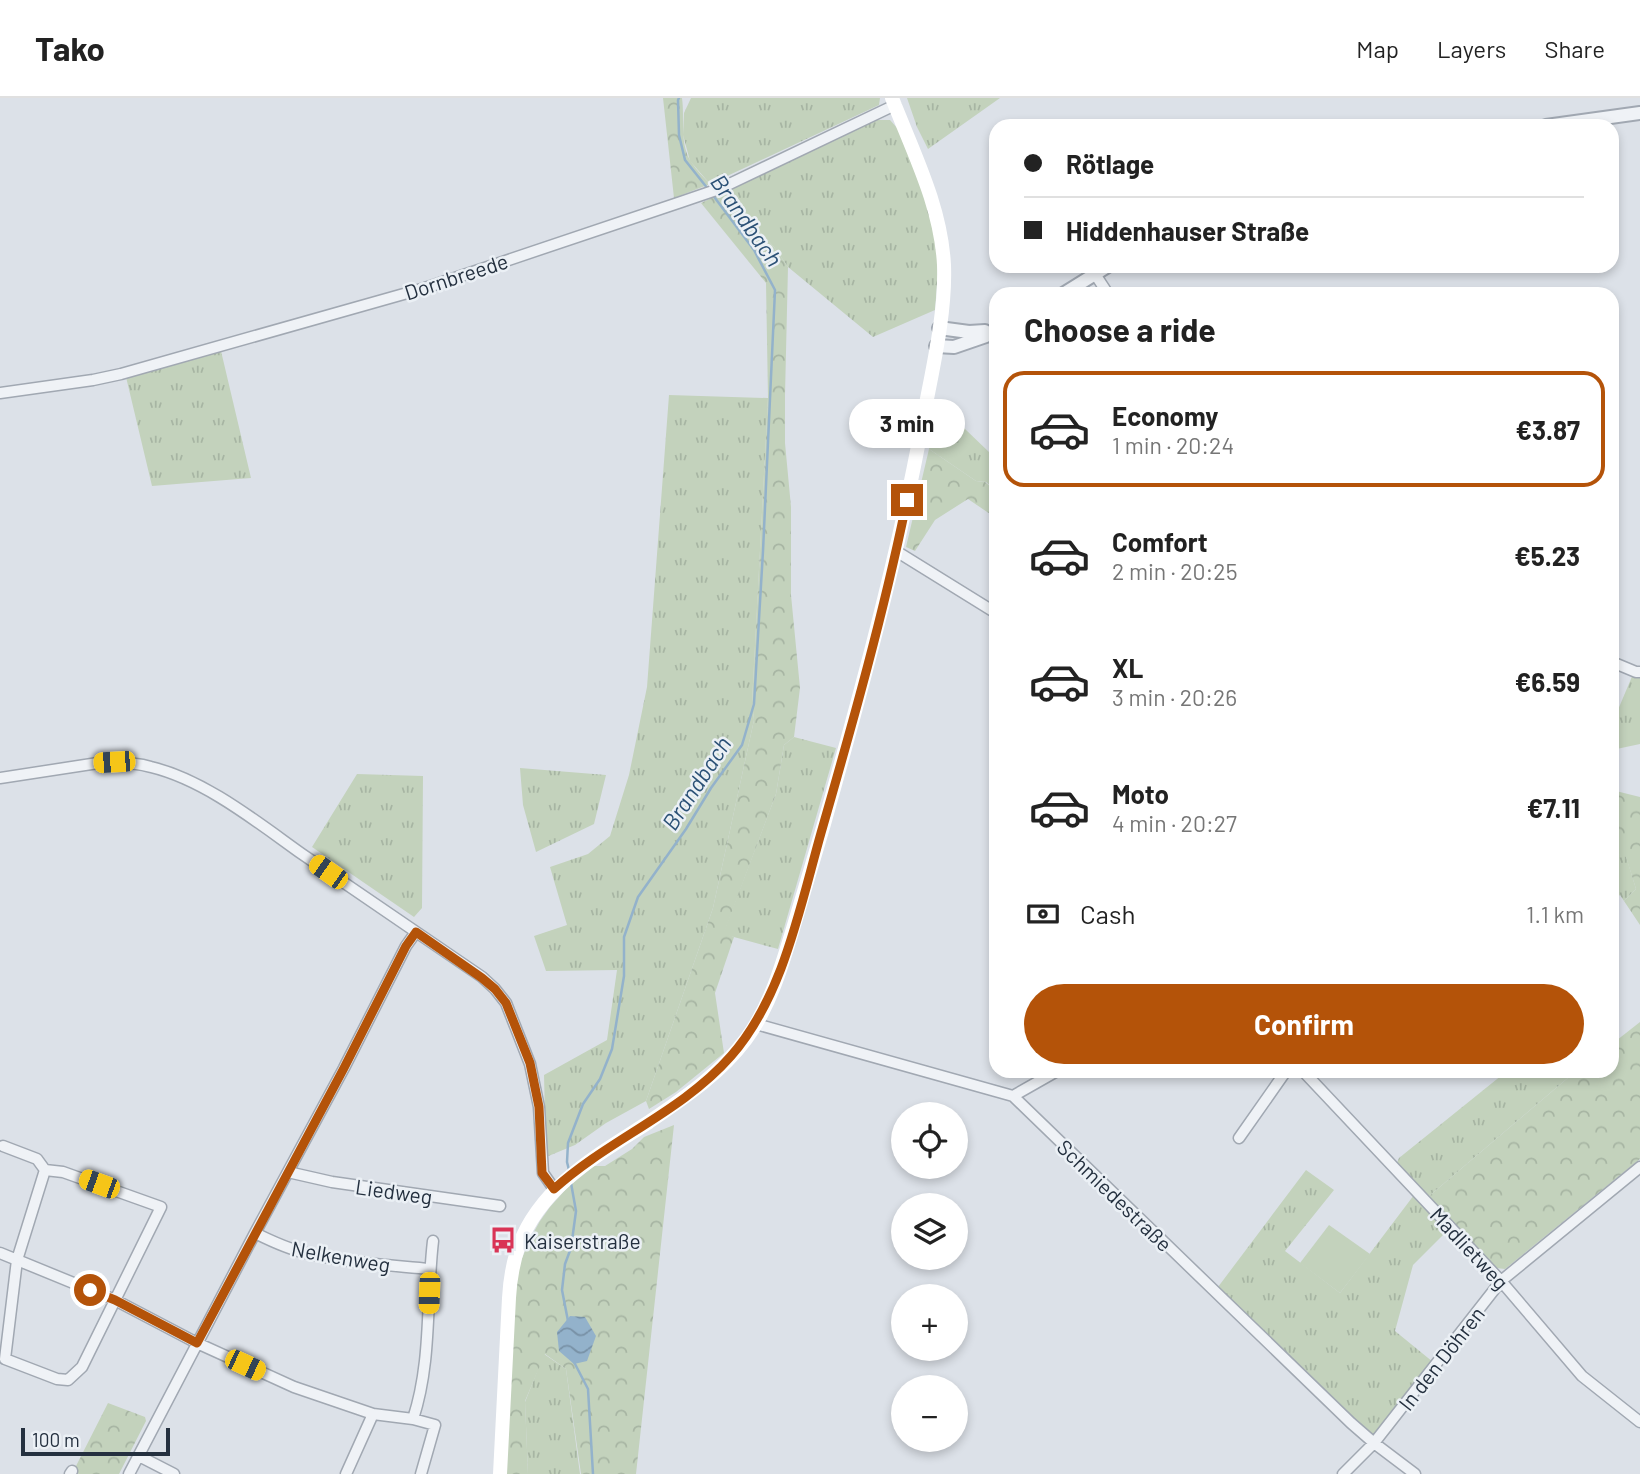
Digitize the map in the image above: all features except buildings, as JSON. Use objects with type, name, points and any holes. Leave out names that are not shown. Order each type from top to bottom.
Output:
[{"type":"main road","points":[[500,1474],[509,1298],[518,1247],[544,1202],[558,1186],[593,1157],[710,1078],[756,1024],[780,973],[866,677],[918,449],[943,293],[944,265],[940,227],[893,101]]},
{"type":"street","name":"Dornbreede","points":[[0,393],[121,374],[425,288],[715,190],[893,101]]},
{"type":"street","points":[[1597,119],[1640,113]]},
{"type":"street","points":[[1074,287],[1095,274],[1103,287]]},
{"type":"street","points":[[939,328],[969,332],[989,330]]},
{"type":"street","points":[[936,346],[954,347],[989,334]]},
{"type":"street","points":[[896,551],[989,609]]},
{"type":"street","points":[[1619,666],[1640,672]]},
{"type":"street","points":[[0,778],[114,762],[132,763],[169,773],[217,797],[482,978],[506,1003],[530,1063],[539,1107],[542,1173],[558,1186]]},
{"type":"street","points":[[129,1474],[406,946],[416,932]]},
{"type":"street","name":"Schmiedestraße","points":[[756,1024],[1013,1096],[1324,1397],[1374,1443],[1415,1474]]},
{"type":"street","points":[[1013,1096],[1045,1078]]},
{"type":"street","points":[[1239,1138],[1281,1078]]},
{"type":"street","name":"Madlietweg","points":[[1310,1078],[1501,1280],[1583,1376],[1640,1422]]},
{"type":"street","points":[[3,1146],[37,1159],[45,1170],[63,1172],[161,1206],[82,1367],[68,1380],[57,1379],[5,1359],[17,1260],[45,1170]]},
{"type":"street","name":"In den Döhren","points":[[1343,1474],[1374,1443],[1501,1280],[1640,1167]]},
{"type":"street","name":"Liedweg","points":[[288,1172],[332,1182],[500,1206]]},
{"type":"street","name":"Nelkenweg","points":[[255,1233],[304,1253],[345,1261],[430,1269]]},
{"type":"street","points":[[413,1419],[423,1385],[433,1241]]},
{"type":"street","points":[[0,1253],[115,1300],[197,1343],[293,1387],[373,1414],[435,1425],[421,1474]]},
{"type":"street","points":[[346,1474],[373,1414]]},
{"type":"street","points":[[139,1456],[174,1474]]},
{"type":"green space","points":[[663,98],[682,98],[685,148],[694,166],[710,184],[674,198]]},
{"type":"green space","points":[[691,98],[880,98],[879,105],[710,184],[690,161],[683,135],[684,113]]},
{"type":"green space","points":[[907,98],[1000,98],[928,149]]},
{"type":"green space","points":[[874,120],[890,120],[898,129],[928,208],[937,242],[938,261],[935,310],[873,337],[788,267],[774,247],[724,192]]},
{"type":"green space","points":[[724,192],[774,247],[788,267],[785,443],[791,507],[791,595],[800,688],[794,737],[784,745],[776,794],[724,933],[734,937],[715,993],[724,1053],[676,1092],[649,1109],[646,1101],[713,908],[754,720],[752,703],[768,398],[766,283],[701,203]]},
{"type":"green space","points":[[221,351],[251,478],[152,486],[126,377]]},
{"type":"green space","points":[[669,395],[768,398],[752,703],[754,720],[713,908],[646,1101],[606,1123],[575,1145],[546,1157],[544,1075],[607,1040],[617,970],[546,971],[534,936],[567,925],[550,867],[588,854],[610,836],[629,775],[647,687]]},
{"type":"green space","points":[[945,404],[965,429],[989,452],[989,485],[976,481],[929,449]]},
{"type":"green space","points":[[929,449],[976,481],[989,485],[989,513],[968,499],[935,520],[915,551],[906,547]]},
{"type":"green space","points":[[1636,667],[1640,667],[1640,744],[1619,748],[1619,707]]},
{"type":"green space","points":[[794,737],[836,748],[778,949],[723,934],[776,794],[784,745]]},
{"type":"green space","points":[[520,768],[606,775],[594,824],[536,852],[523,805]]},
{"type":"green space","points":[[357,774],[423,776],[422,908],[414,917],[312,847]]},
{"type":"green space","points":[[1619,792],[1640,797],[1640,925],[1624,901],[1636,889],[1626,857],[1619,854]]},
{"type":"green space","points":[[1619,854],[1626,856],[1636,889],[1624,901],[1620,895]]},
{"type":"green space","points":[[1640,1022],[1640,1159],[1505,1269],[1496,1268],[1428,1197],[1568,1078],[1619,1078],[1619,1038]]},
{"type":"green space","points":[[1498,1078],[1568,1078],[1428,1197],[1396,1165],[1399,1158]]},
{"type":"green space","points":[[674,1125],[636,1474],[581,1474],[566,1369],[545,1354],[525,1401],[528,1474],[506,1474],[514,1297],[520,1263],[531,1237],[550,1207],[567,1188],[594,1166],[605,1166],[632,1149],[644,1137]]},
{"type":"green space","points":[[1306,1170],[1334,1190],[1285,1251],[1340,1293],[1414,1195],[1447,1231],[1413,1265],[1395,1331],[1433,1362],[1378,1432],[1371,1434],[1344,1411],[1218,1287]]},
{"type":"green space","points":[[1329,1225],[1370,1254],[1340,1293],[1300,1263]]},
{"type":"green space","points":[[544,1354],[566,1369],[580,1474],[528,1474],[525,1402]]},
{"type":"green space","points":[[108,1403],[145,1417],[146,1421],[119,1474],[75,1473],[75,1468]]},
{"type":"water","points":[[570,1316],[585,1317],[596,1336],[587,1361],[574,1364],[559,1351],[557,1332]]},
{"type":"waterway","name":"Brandbach","points":[[679,98],[679,135],[685,160],[708,189]]},
{"type":"waterway","name":"Brandbach","points":[[569,1170],[568,1143],[583,1104],[600,1079],[612,1049],[624,976],[624,937],[638,897],[742,745],[754,704],[775,290],[754,250],[712,194]]},
{"type":"waterway","name":"Brandbach","points":[[568,1321],[562,1290],[576,1211],[571,1183]]},
{"type":"waterway","points":[[574,1362],[588,1389],[593,1474]]},
{"type":"place","name":"Kaiserstraße","points":[[503,1240]]},
{"type":"route","points":[[90,1290],[115,1300],[197,1343],[406,946],[416,932],[482,978],[506,1003],[530,1063],[536,1086],[542,1173],[554,1189],[593,1157],[710,1078],[729,1059],[756,1024],[780,973],[866,677],[907,500]]}]
